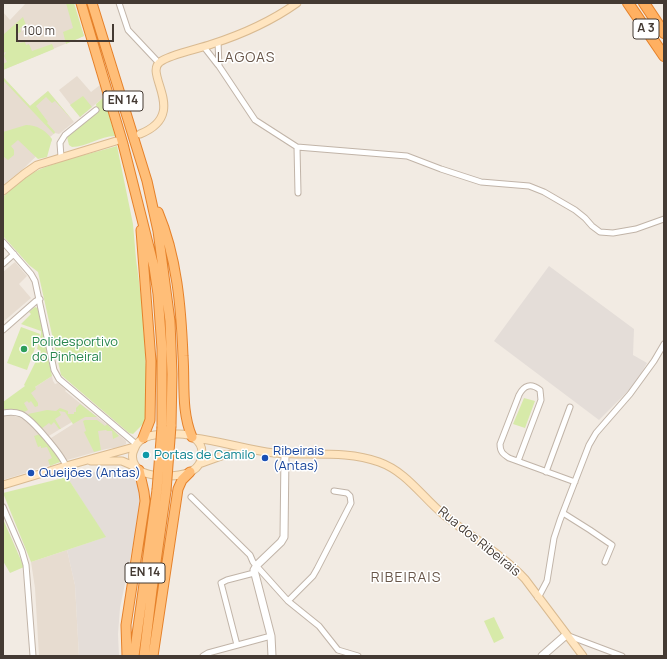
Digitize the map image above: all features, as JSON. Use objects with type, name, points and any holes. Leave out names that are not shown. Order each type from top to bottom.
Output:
[{"type":"highway","name":"EN 14","points":[[81,3],[123,144],[154,267],[158,294],[167,426]]},
{"type":"highway","name":"EN 14","points":[[92,3],[130,125],[151,199],[163,265],[170,321],[172,374],[152,590],[144,656]]},
{"type":"highway","name":"A 3","points":[[628,3],[664,56]]},
{"type":"highway","name":"A 3","points":[[644,3],[664,33]]},
{"type":"highway","points":[[151,199],[164,227],[170,245],[175,270],[182,333],[184,411],[193,437]]},
{"type":"highway","points":[[138,443],[150,420],[151,361],[140,209]]},
{"type":"highway","points":[[127,656],[126,625],[145,501],[137,468]]},
{"type":"highway","points":[[153,656],[178,489],[182,480],[190,472]]},
{"type":"highway","name":"EN 14","points":[[134,656],[161,491]]},
{"type":"main road","points":[[140,134],[147,131],[157,123],[164,109],[164,102],[157,78],[158,65],[166,58],[218,42],[258,25],[298,3]]},
{"type":"main road","points":[[3,191],[32,168],[61,157],[116,141]]},
{"type":"main road","points":[[3,485],[87,461],[138,443],[148,436],[179,434],[256,451]]},
{"type":"main road","points":[[193,437],[202,448],[199,464]]},
{"type":"main road","points":[[137,468],[133,458],[138,443]]},
{"type":"main road","points":[[87,461],[122,462],[137,468],[144,473],[153,475],[180,474],[190,472],[199,464],[224,455],[256,451]]},
{"type":"main road","name":"Rua dos Ribeirais","points":[[256,451],[285,454],[352,456],[379,462],[398,471],[445,516],[510,564],[525,579],[583,656]]},
{"type":"street","points":[[119,3],[128,30],[158,65]]},
{"type":"street","points":[[218,42],[219,66]]},
{"type":"street","points":[[204,47],[219,66],[255,120],[297,147],[407,156],[481,182],[529,186],[544,192],[575,210],[600,232],[613,233],[636,229],[664,219]]},
{"type":"street","points":[[61,157],[60,143],[65,135],[96,110]]},
{"type":"street","points":[[297,147],[298,193]]},
{"type":"street","points":[[3,242],[33,276],[40,299],[54,370],[59,379],[138,443]]},
{"type":"street","points":[[3,264],[14,254]]},
{"type":"street","points":[[3,330],[40,299]]},
{"type":"street","points":[[538,598],[547,581],[554,538],[589,445],[596,433],[630,394],[664,344]]},
{"type":"street","points":[[518,461],[541,400],[540,390],[531,386],[526,386],[522,390],[500,444],[502,454],[509,458],[575,482]]},
{"type":"street","points":[[546,472],[570,407]]},
{"type":"street","points":[[3,413],[16,413],[26,417],[62,457],[66,466]]},
{"type":"street","points":[[272,656],[271,636],[254,570],[284,537],[285,454]]},
{"type":"street","points":[[288,601],[313,576],[351,503],[350,496],[347,493],[334,491]]},
{"type":"street","points":[[191,497],[250,555],[288,601],[319,626],[338,650],[358,656]]},
{"type":"street","points":[[3,507],[26,565],[33,656]]},
{"type":"street","points":[[563,513],[612,545],[605,562]]},
{"type":"street","points":[[237,645],[221,583],[254,573]]},
{"type":"street","points":[[542,656],[566,635],[622,656]]},
{"type":"street","points":[[203,656],[208,653],[271,636]]},
{"type":"shaded area","points":[[26,3],[72,3],[84,36],[3,70],[3,12],[10,20]]},
{"type":"shaded area","points":[[77,76],[91,92],[100,85],[104,97],[80,117],[59,90]]},
{"type":"shaded area","points":[[3,77],[30,106],[48,91],[74,122],[59,134],[55,133],[50,137],[52,141],[23,169],[3,185]]},
{"type":"shaded area","points":[[15,262],[27,276],[19,284],[31,298],[3,322],[3,272]]},
{"type":"shaded area","points":[[549,266],[634,329],[633,355],[647,363],[635,384],[599,420],[494,341]]},
{"type":"shaded area","points":[[52,376],[55,384],[58,383],[66,390],[65,391],[126,441],[126,444],[120,447],[106,449],[67,460],[51,441],[51,438],[73,424],[72,422],[47,437],[28,414],[16,410],[3,409]]},
{"type":"shaded area","points":[[10,415],[19,417],[32,425],[61,457],[60,462],[3,480],[3,416]]},
{"type":"shaded area","points":[[117,468],[128,470],[138,480],[140,496],[138,520],[120,608],[118,634],[119,656],[79,656],[75,585],[67,550],[105,537],[67,477]]},
{"type":"shaded area","points":[[67,550],[75,585],[79,656],[39,656],[35,588],[31,562]]},
{"type":"green space","points":[[66,3],[74,3],[84,36],[66,44],[63,32],[73,28]]},
{"type":"green space","points":[[23,17],[26,25],[20,28],[21,32],[16,34],[19,43],[25,42],[26,45],[29,44],[32,51],[52,44],[54,49],[3,70],[3,64],[7,62],[4,56],[6,52],[3,53],[3,35]]},
{"type":"green space","points":[[3,78],[30,106],[48,91],[74,122],[55,101],[52,103],[46,97],[36,106],[55,132],[54,134],[3,80]]},
{"type":"green space","points":[[83,96],[92,107],[80,117],[70,105]]},
{"type":"green space","points":[[104,97],[115,136],[109,136],[78,147],[72,147],[69,145],[67,137],[97,113],[96,104]]},
{"type":"green space","points":[[26,125],[34,126],[40,129],[47,133],[52,139],[47,157],[38,159],[18,140],[11,146],[14,150],[14,155],[8,160],[3,156],[3,132]]},
{"type":"green space","points":[[117,146],[133,224],[142,304],[147,384],[145,422],[133,434],[129,433],[61,375],[38,272],[29,265],[3,236],[3,197],[18,182],[49,166]]},
{"type":"green space","points":[[35,307],[38,308],[52,376],[35,387],[36,389],[31,393],[38,403],[38,406],[35,407],[31,401],[29,403],[27,401],[24,403],[28,410],[24,412],[3,409],[3,402],[25,386],[24,385],[41,351],[37,349],[41,331],[21,324],[31,314],[29,312]]},
{"type":"green space","name":"Polidesportivo do Pinheiral","points":[[21,327],[40,334],[27,370],[7,363]]},
{"type":"green space","points":[[524,398],[535,401],[525,428],[513,424]]},
{"type":"green space","points":[[80,404],[97,417],[85,417],[73,424],[65,412],[59,411],[61,415],[55,419],[61,429],[59,429],[54,422],[51,425],[49,423],[41,429],[28,414],[47,410],[56,411],[60,408],[68,411],[68,414],[74,414],[74,412],[76,412],[76,408]]},
{"type":"green space","points":[[97,420],[105,426],[107,424],[119,436],[113,439],[112,431],[98,431],[101,450],[94,452],[84,432],[86,431],[83,421]]},
{"type":"green space","points":[[40,434],[61,460],[60,462],[50,466],[48,460],[52,458],[47,447],[38,447],[34,436]]},
{"type":"green space","points":[[67,477],[106,537],[31,562],[3,493]]},
{"type":"green space","points":[[3,519],[24,567],[10,573],[3,561]]},
{"type":"green space","points":[[494,617],[504,638],[494,643],[484,621]]},
{"type":"place","name":"Polidesportivo do Pinheiral","points":[[24,349]]},
{"type":"place","name":"Portas de Camilo","points":[[146,455]]},
{"type":"place","name":"Ribeirais (Antas)","points":[[265,458]]},
{"type":"place","name":"Queijões (Antas)","points":[[31,473]]},
{"type":"district","name":"LAGOAS","points":[[246,58]]},
{"type":"district","name":"RIBEIRAIS","points":[[406,578]]}]
